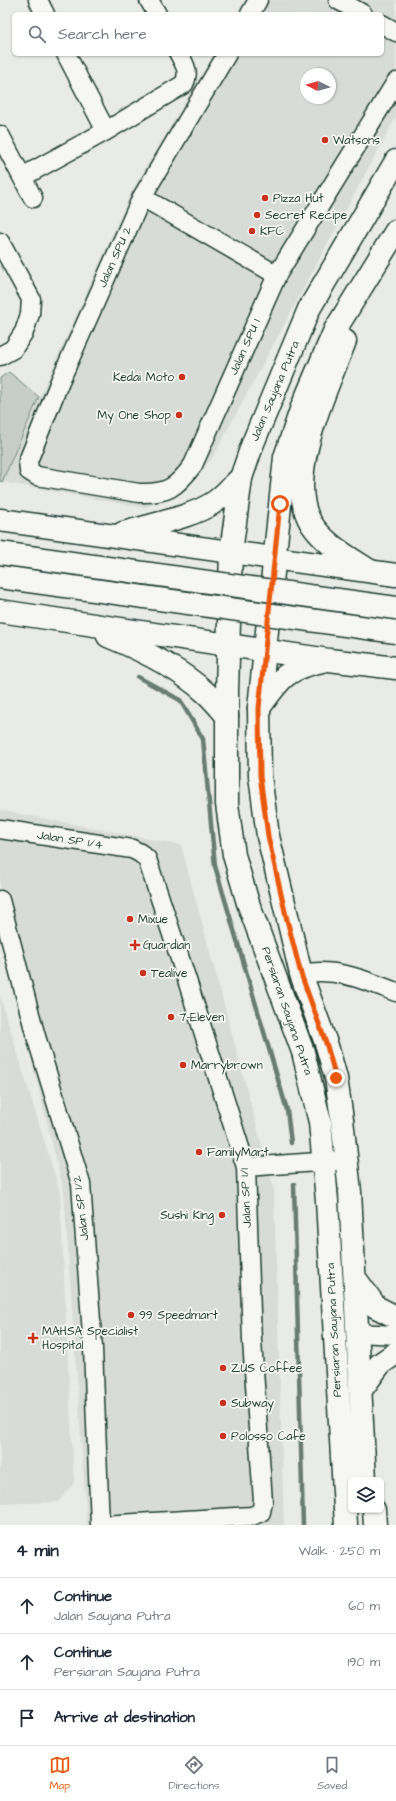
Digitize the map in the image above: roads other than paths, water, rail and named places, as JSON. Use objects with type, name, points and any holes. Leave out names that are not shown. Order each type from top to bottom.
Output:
[{"type":"main road","name":"Jalan Saujana Putra","points":[[228,645],[231,552],[241,478],[253,443],[310,309],[396,161]]},
{"type":"main road","points":[[265,650],[285,457],[302,407],[335,330],[357,292],[396,231]]},
{"type":"main road","points":[[357,292],[356,318],[307,446],[302,475],[304,501],[311,522],[321,535],[334,547],[370,571]]},
{"type":"main road","points":[[113,535],[167,521],[201,509],[216,501],[241,478]]},
{"type":"main road","points":[[0,520],[396,575]]},
{"type":"main road","points":[[0,553],[396,608]]},
{"type":"main road","points":[[0,577],[396,632]]},
{"type":"main road","points":[[0,611],[329,660],[396,668]]},
{"type":"main road","points":[[72,622],[135,647],[188,678],[206,693],[227,716]]},
{"type":"main road","name":"Persiaran Saujana Putra","points":[[228,645],[227,804],[234,855],[248,903],[303,1052],[320,1122],[324,1162],[344,1523]]},
{"type":"main road","name":"Persiaran Saujana Putra","points":[[265,650],[259,708],[260,776],[268,836],[301,974],[327,1046],[336,1078],[347,1160],[355,1278],[365,1477]]},
{"type":"main road","points":[[259,708],[286,673],[305,665],[329,660]]},
{"type":"main road","points":[[355,1278],[376,1307],[396,1317]]},
{"type":"main road","points":[[361,1390],[380,1364],[396,1353]]},
{"type":"main road","points":[[366,1513],[367,1525]]},
{"type":"main road","points":[[374,1513],[375,1525]]},
{"type":"street","points":[[38,0],[44,12]]},
{"type":"street","points":[[149,0],[156,12]]},
{"type":"street","points":[[251,12],[258,0]]},
{"type":"street","points":[[338,0],[359,12]]},
{"type":"street","points":[[384,25],[396,32]]},
{"type":"street","points":[[67,56],[106,131]]},
{"type":"street","points":[[22,177],[106,131],[184,84],[188,76],[187,68],[180,56]]},
{"type":"street","name":"Jalan SPU 2","points":[[29,471],[28,461],[57,388],[142,197],[226,56]]},
{"type":"street","name":"Jalan SPU 1","points":[[29,471],[37,476],[139,493],[156,494],[170,489],[181,481],[193,465],[277,275],[396,82]]},
{"type":"street","points":[[0,135],[33,198]]},
{"type":"street","points":[[142,197],[277,275]]},
{"type":"street","points":[[0,242],[31,299],[30,314],[24,332],[14,349],[0,356]]},
{"type":"street","name":"Jalan SP 1/4","points":[[0,829],[132,849],[140,853]]},
{"type":"street","name":"Jalan SP 1/1","points":[[103,1525],[252,1516],[261,1512],[263,1502],[252,1341],[246,1167],[147,860],[140,853]]},
{"type":"street","name":"Jalan SP 1/2","points":[[0,900],[35,1033],[81,1184],[93,1348],[100,1525]]},
{"type":"street","points":[[301,974],[313,972],[357,976],[396,992]]},
{"type":"street","points":[[246,1167],[347,1160]]},
{"type":"street","points":[[358,1333],[396,1335]]},
{"type":"waterway","points":[[138,677],[180,700],[203,739],[215,866],[287,1110],[291,1143]]},
{"type":"waterway","points":[[294,1184],[303,1525]]},
{"type":"place","name":"Watsons","points":[[325,140]]},
{"type":"place","name":"Pizza Hut","points":[[265,198]]},
{"type":"place","name":"Secret Recipe","points":[[257,215]]},
{"type":"place","name":"KFC","points":[[252,231]]},
{"type":"place","name":"Kedai Moto","points":[[182,377]]},
{"type":"place","name":"My One Shop","points":[[179,415]]},
{"type":"place","name":"Mixue","points":[[130,919]]},
{"type":"place","name":"Guardian","points":[[135,945]]},
{"type":"place","name":"Tealive","points":[[143,973]]},
{"type":"place","name":"7-Eleven","points":[[171,1017]]},
{"type":"place","name":"Marrybrown","points":[[183,1065]]},
{"type":"place","name":"FamilyMart","points":[[199,1152]]},
{"type":"place","name":"Sushi King","points":[[222,1215]]},
{"type":"place","name":"99 Speedmart","points":[[131,1315]]},
{"type":"place","name":"MAHSA Specialist Hospital","points":[[33,1338]]},
{"type":"place","name":"ZUS Coffee","points":[[223,1368]]},
{"type":"place","name":"Subway","points":[[223,1403]]},
{"type":"place","name":"Polosso Cafe","points":[[223,1436]]}]
